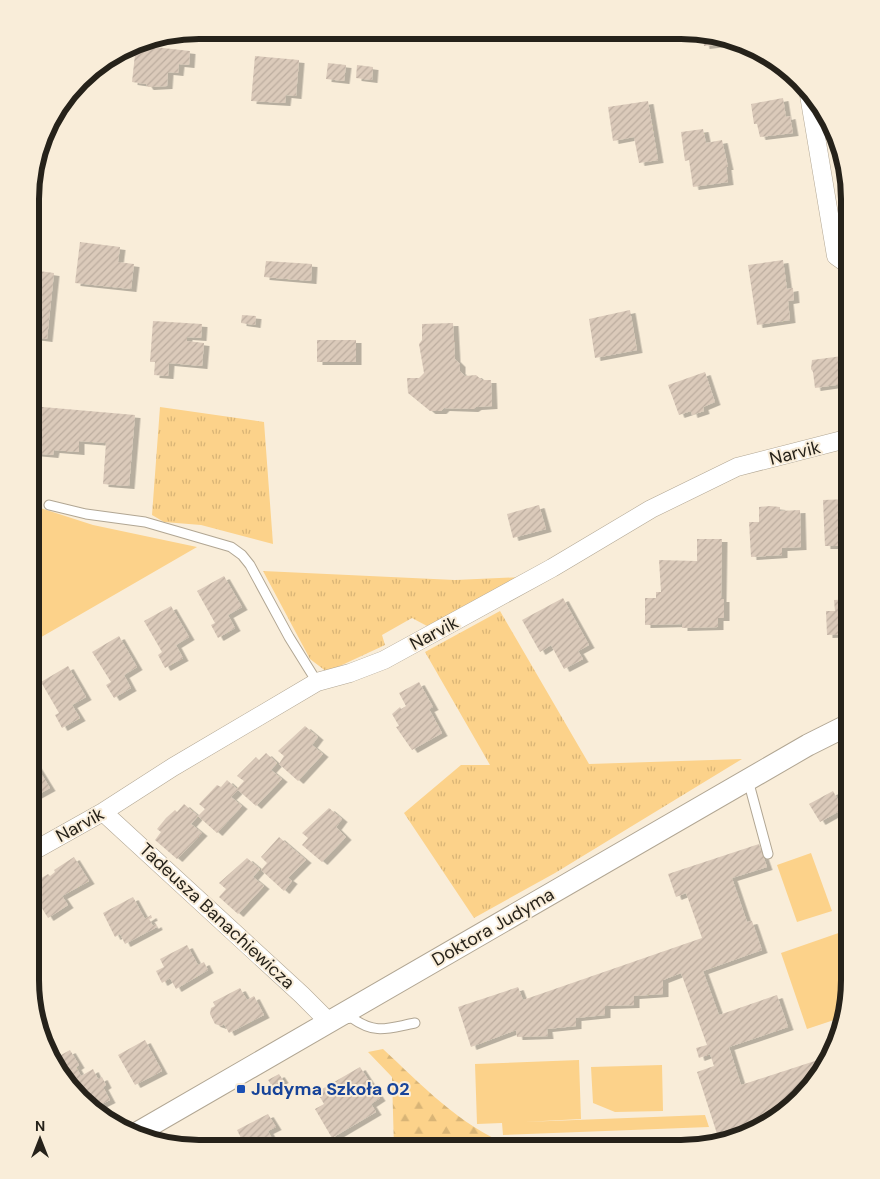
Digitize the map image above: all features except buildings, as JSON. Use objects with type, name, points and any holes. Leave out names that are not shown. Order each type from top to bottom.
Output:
[{"type":"street","points":[[811,106],[836,256],[841,260]]},
{"type":"street","name":"Narvik","points":[[39,848],[103,812],[173,767],[317,682],[350,673],[384,660],[552,568],[651,509],[736,466],[841,440]]},
{"type":"street","name":"Doktora Judyma","points":[[142,1130],[748,780],[841,729]]},
{"type":"street","name":"Tadeusza Banachiewicza","points":[[103,812],[329,1022]]},
{"type":"lane","points":[[49,505],[86,514],[145,522],[231,547],[242,555],[317,682]]},
{"type":"lane","points":[[748,780],[768,854]]},
{"type":"lane","points":[[329,1022],[352,1018],[366,1027],[377,1030],[415,1022]]},
{"type":"green space","points":[[160,407],[264,422],[273,544],[201,525],[164,522],[152,515]]},
{"type":"green space","points":[[39,508],[93,525],[197,547],[39,638]]},
{"type":"green space","points":[[263,571],[455,580],[522,577],[475,604],[427,626],[412,618],[382,635],[385,645],[327,672],[310,659]]},
{"type":"green space","points":[[500,611],[589,764],[742,759],[555,873],[474,918],[404,813],[461,765],[490,765],[425,652]]},
{"type":"green space","points":[[811,853],[832,911],[797,922],[777,865]]},
{"type":"green space","points":[[841,932],[841,990],[836,1019],[807,1029],[781,953]]},
{"type":"green space","points":[[383,1049],[448,1108],[484,1133],[500,1140],[394,1140],[392,1077],[368,1052]]},
{"type":"green space","points":[[579,1060],[581,1119],[524,1122],[705,1115],[709,1127],[503,1135],[502,1123],[477,1124],[475,1064]]},
{"type":"green space","points":[[662,1065],[663,1111],[615,1112],[593,1103],[591,1067]]},
{"type":"place","name":"Judyma Szkoła 02","points":[[241,1089]]}]
